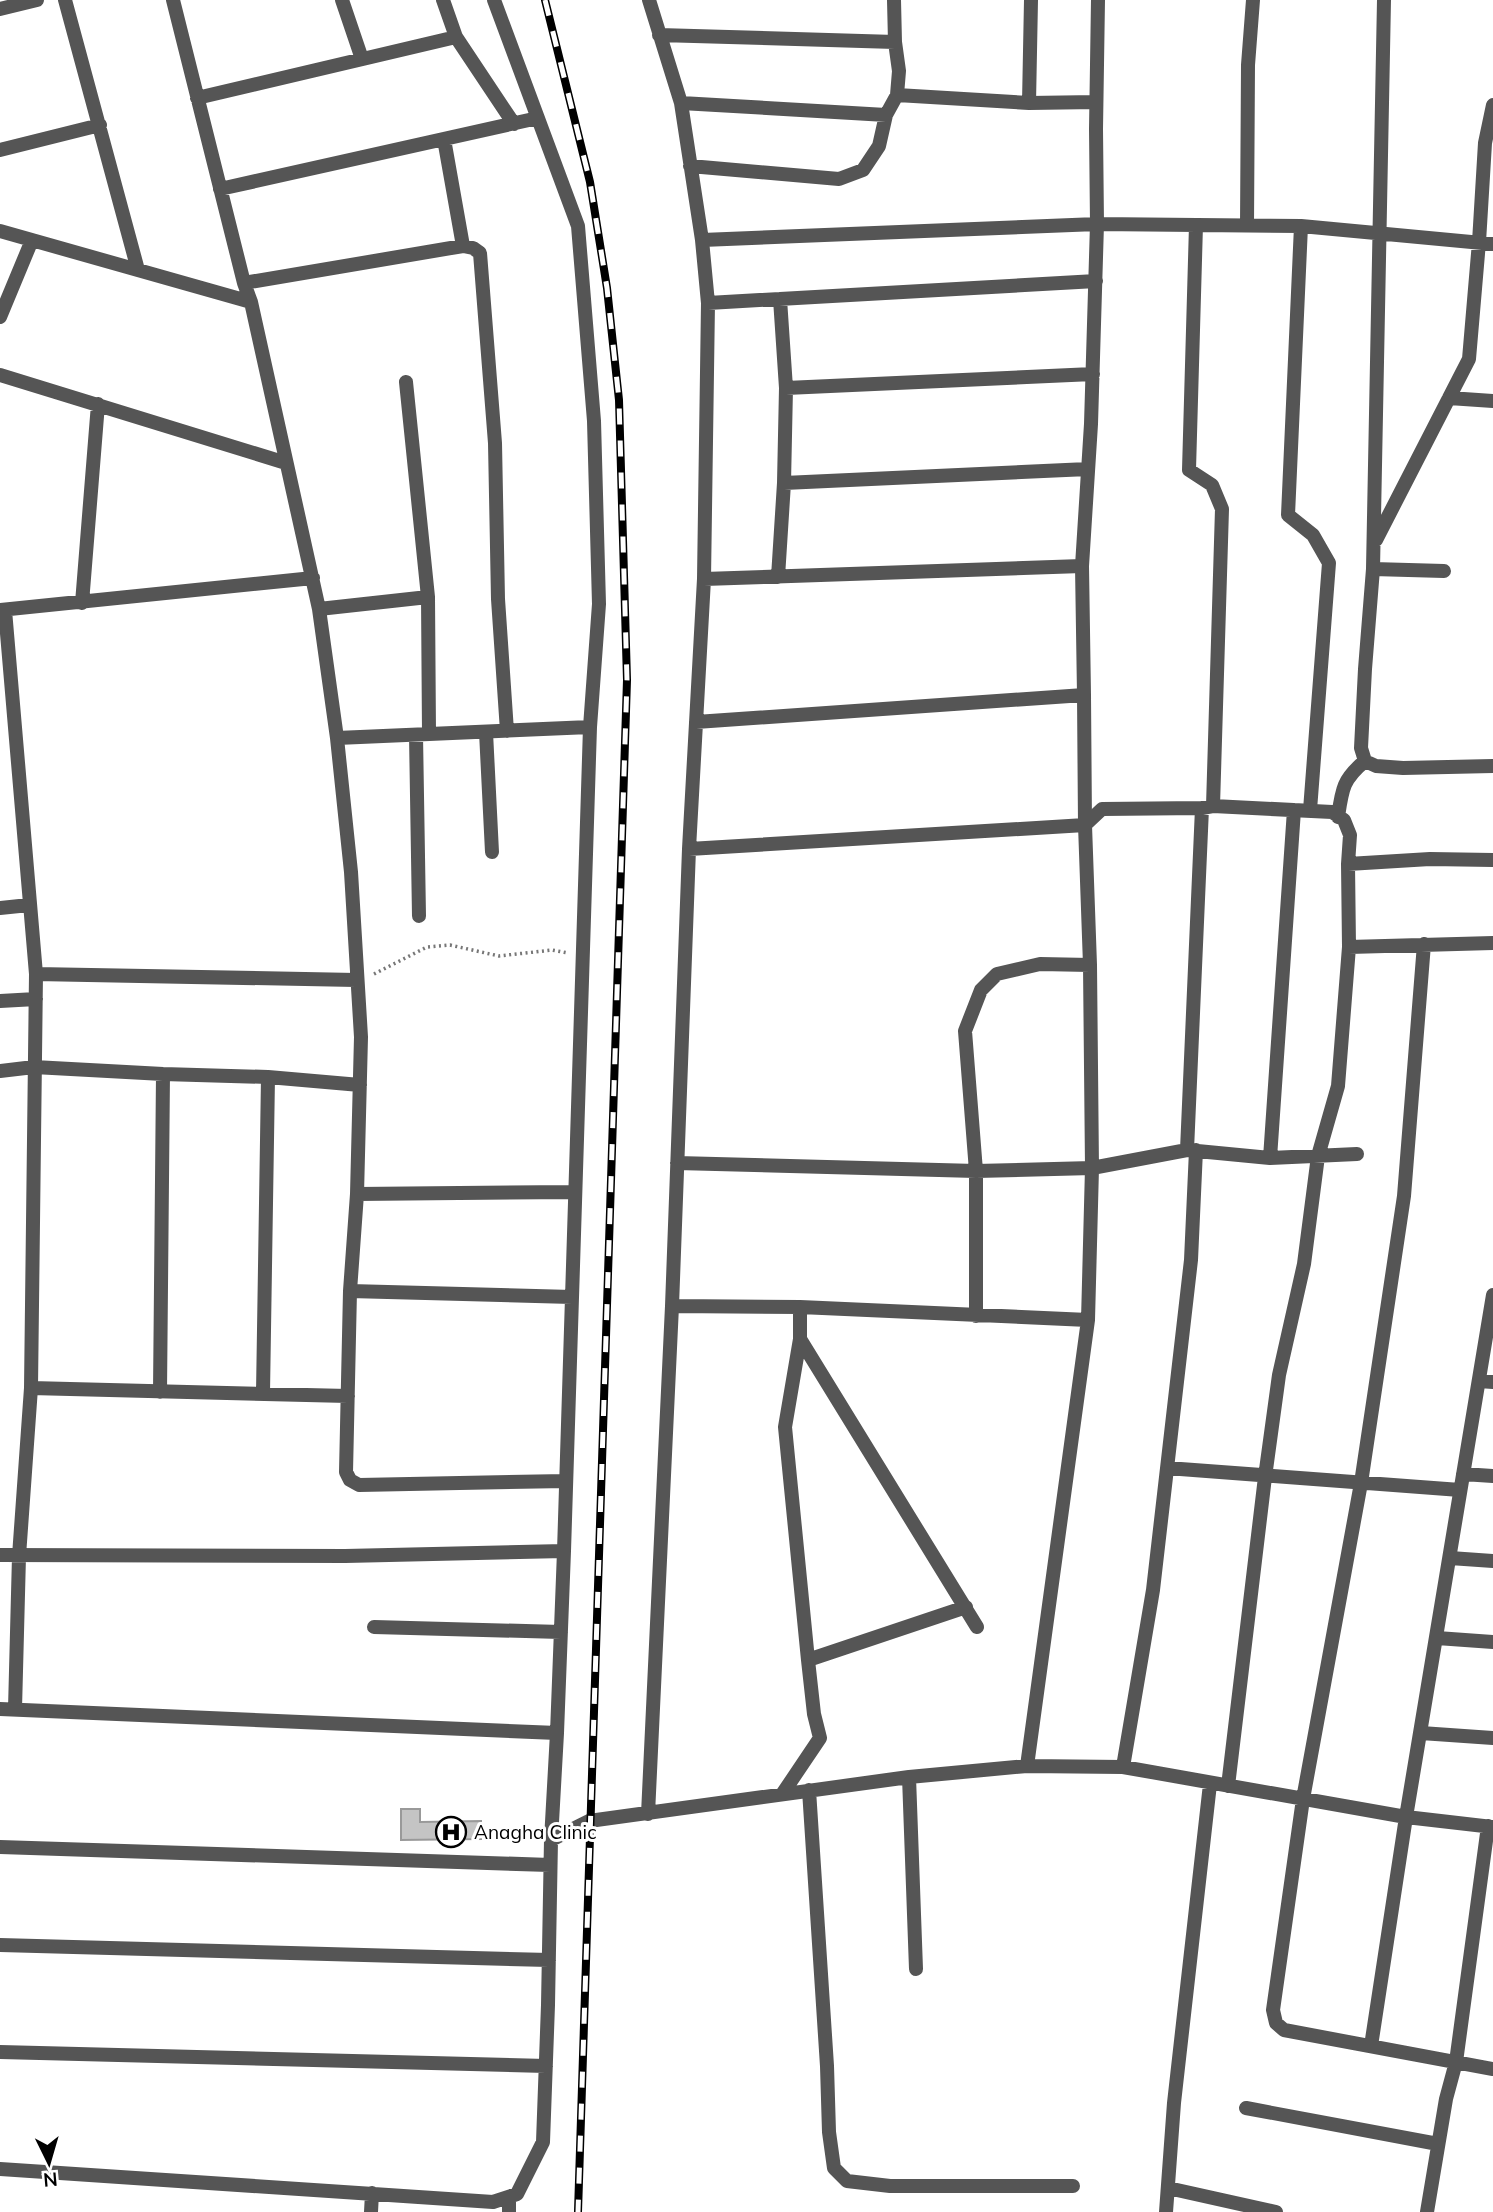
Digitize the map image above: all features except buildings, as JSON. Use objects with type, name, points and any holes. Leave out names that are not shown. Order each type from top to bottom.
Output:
[{"type":"street","points":[[0,9],[37,0]]},
{"type":"street","points":[[65,0],[138,270]]},
{"type":"street","points":[[173,0],[251,302],[313,578],[337,738],[351,872],[361,1037],[357,1194],[350,1291],[346,1472],[350,1480],[359,1485],[566,1481]]},
{"type":"street","points":[[342,0],[362,59]]},
{"type":"street","points":[[443,0],[456,37],[514,124]]},
{"type":"street","points":[[0,2169],[372,2193],[475,2207],[517,2194],[542,2142],[590,727],[599,604],[594,421],[578,226],[494,0]]},
{"type":"street","points":[[648,1814],[672,1306],[688,849],[704,579],[708,303],[702,240],[681,103],[649,0]]},
{"type":"street","points":[[690,166],[839,179],[863,170],[878,146],[886,115],[897,95],[899,71],[894,0]]},
{"type":"street","points":[[1029,103],[1031,0]]},
{"type":"street","points":[[1027,1766],[1088,1320],[1092,1168],[1082,566],[1096,281],[1098,0]]},
{"type":"street","points":[[1247,225],[1248,65],[1253,0]]},
{"type":"street","points":[[1365,761],[1361,731],[1373,569],[1384,0]]},
{"type":"street","points":[[659,35],[895,42]]},
{"type":"street","points":[[197,98],[456,37]]},
{"type":"street","points":[[897,95],[1029,103],[1096,102]]},
{"type":"street","points":[[681,103],[886,115]]},
{"type":"street","points":[[1373,544],[1469,359],[1486,243],[1485,143],[1493,105]]},
{"type":"street","points":[[220,189],[538,118]]},
{"type":"street","points":[[0,150],[100,124]]},
{"type":"street","points":[[444,139],[463,246]]},
{"type":"street","points":[[702,240],[1097,224],[1301,226],[1486,243]]},
{"type":"street","points":[[1123,1767],[1153,1590],[1191,1260],[1191,1150],[1223,509],[1212,485],[1189,470],[1196,225]]},
{"type":"street","points":[[1301,226],[1288,515],[1313,535],[1329,563],[1310,810]]},
{"type":"street","points":[[0,230],[251,302]]},
{"type":"street","points":[[0,317],[32,240]]},
{"type":"street","points":[[244,283],[463,246],[480,253],[495,443],[498,599],[508,731]]},
{"type":"street","points":[[708,303],[1096,281]]},
{"type":"street","points":[[778,577],[786,388],[780,299]]},
{"type":"street","points":[[786,388],[1093,374]]},
{"type":"street","points":[[0,375],[286,463]]},
{"type":"street","points":[[406,382],[428,597],[419,916]]},
{"type":"street","points":[[1449,398],[1493,401]]},
{"type":"street","points":[[82,603],[98,404]]},
{"type":"street","points":[[784,483],[1088,469]]},
{"type":"street","points":[[704,579],[1082,566]]},
{"type":"street","points":[[1373,569],[1444,570]]},
{"type":"street","points":[[313,578],[3,610],[36,974],[30,1388],[7,1709],[557,1733]]},
{"type":"street","points":[[319,609],[428,597]]},
{"type":"street","points":[[696,722],[1084,695]]},
{"type":"street","points":[[337,738],[590,727]]},
{"type":"street","points":[[486,732],[492,852]]},
{"type":"street","points":[[0,755],[16,753]]},
{"type":"street","points":[[1338,817],[1349,774],[1365,761]]},
{"type":"street","points":[[1365,761],[1376,766],[1403,768],[1493,766]]},
{"type":"street","points":[[688,849],[1085,825],[1102,809],[1208,807],[1310,810],[1332,812],[1344,820],[1350,835],[1349,947],[1338,1086],[1318,1156],[1304,1264],[1279,1375],[1228,1786]]},
{"type":"street","points":[[1270,1158],[1294,810]]},
{"type":"street","points":[[1348,864],[1430,859],[1493,860]]},
{"type":"street","points":[[0,908],[29,905]]},
{"type":"street","points":[[1349,947],[1493,943]]},
{"type":"street","points":[[1424,944],[1405,1196],[1361,1483],[1303,1799],[1273,2010],[1276,2022],[1284,2030],[1493,2069]]},
{"type":"street","points":[[976,1316],[976,1171],[965,1031],[981,990],[997,974],[1040,964],[1090,965]]},
{"type":"street","points":[[36,974],[356,980]]},
{"type":"street","points":[[0,1001],[36,999]]},
{"type":"street","points":[[0,1071],[34,1067],[268,1077],[360,1084]]},
{"type":"street","points":[[160,1392],[163,1074]]},
{"type":"street","points":[[263,1393],[268,1077]]},
{"type":"street","points":[[677,1163],[976,1171],[1092,1168],[1191,1150],[1270,1158],[1357,1154]]},
{"type":"street","points":[[357,1194],[574,1192]]},
{"type":"street","points":[[350,1291],[572,1297]]},
{"type":"street","points":[[1371,2046],[1463,1474],[1486,1381],[1493,1295]]},
{"type":"street","points":[[672,1306],[800,1307],[1088,1320]]},
{"type":"street","points":[[783,1793],[820,1738],[808,1660],[785,1427],[800,1339],[800,1307]]},
{"type":"street","points":[[800,1339],[977,1626]]},
{"type":"street","points":[[30,1388],[348,1396]]},
{"type":"street","points":[[1167,1468],[1461,1490]]},
{"type":"street","points":[[1463,1474],[1493,1476]]},
{"type":"street","points":[[0,1555],[345,1556],[564,1551]]},
{"type":"street","points":[[1450,1558],[1493,1561]]},
{"type":"street","points":[[808,1660],[965,1607]]},
{"type":"street","points":[[374,1627],[561,1632]]},
{"type":"street","points":[[1437,1638],[1493,1642]]},
{"type":"street","points":[[1421,1734],[1493,1738]]},
{"type":"street","points":[[551,1840],[590,1821],[909,1777],[1027,1766],[1123,1767],[1406,1817],[1491,1827],[1456,2062],[1446,2099],[1427,2212]]},
{"type":"street","points":[[909,1777],[916,1969]]},
{"type":"street","points":[[1166,2212],[1174,2103],[1210,1784]]},
{"type":"street","points":[[809,1790],[829,2132],[834,2168],[847,2181],[890,2186],[1073,2186]]},
{"type":"street","points":[[0,1847],[550,1864]]},
{"type":"street","points":[[0,1945],[549,1959]]},
{"type":"street","points":[[0,2052],[546,2066]]},
{"type":"street","points":[[1246,2108],[1438,2144]]},
{"type":"street","points":[[1168,2188],[1276,2212]]},
{"type":"street","points":[[371,2212],[372,2193]]},
{"type":"street","points":[[509,2197],[509,2212]]},
{"type":"path","points":[[356,980],[387,968],[427,947],[450,945],[499,956],[552,950],[584,956]]},
{"type":"railway","points":[[545,0],[590,182],[607,288],[619,400],[627,680],[578,2212]]},
{"type":"place","name":"Anagha Clinic","points":[[451,1832]]}]
